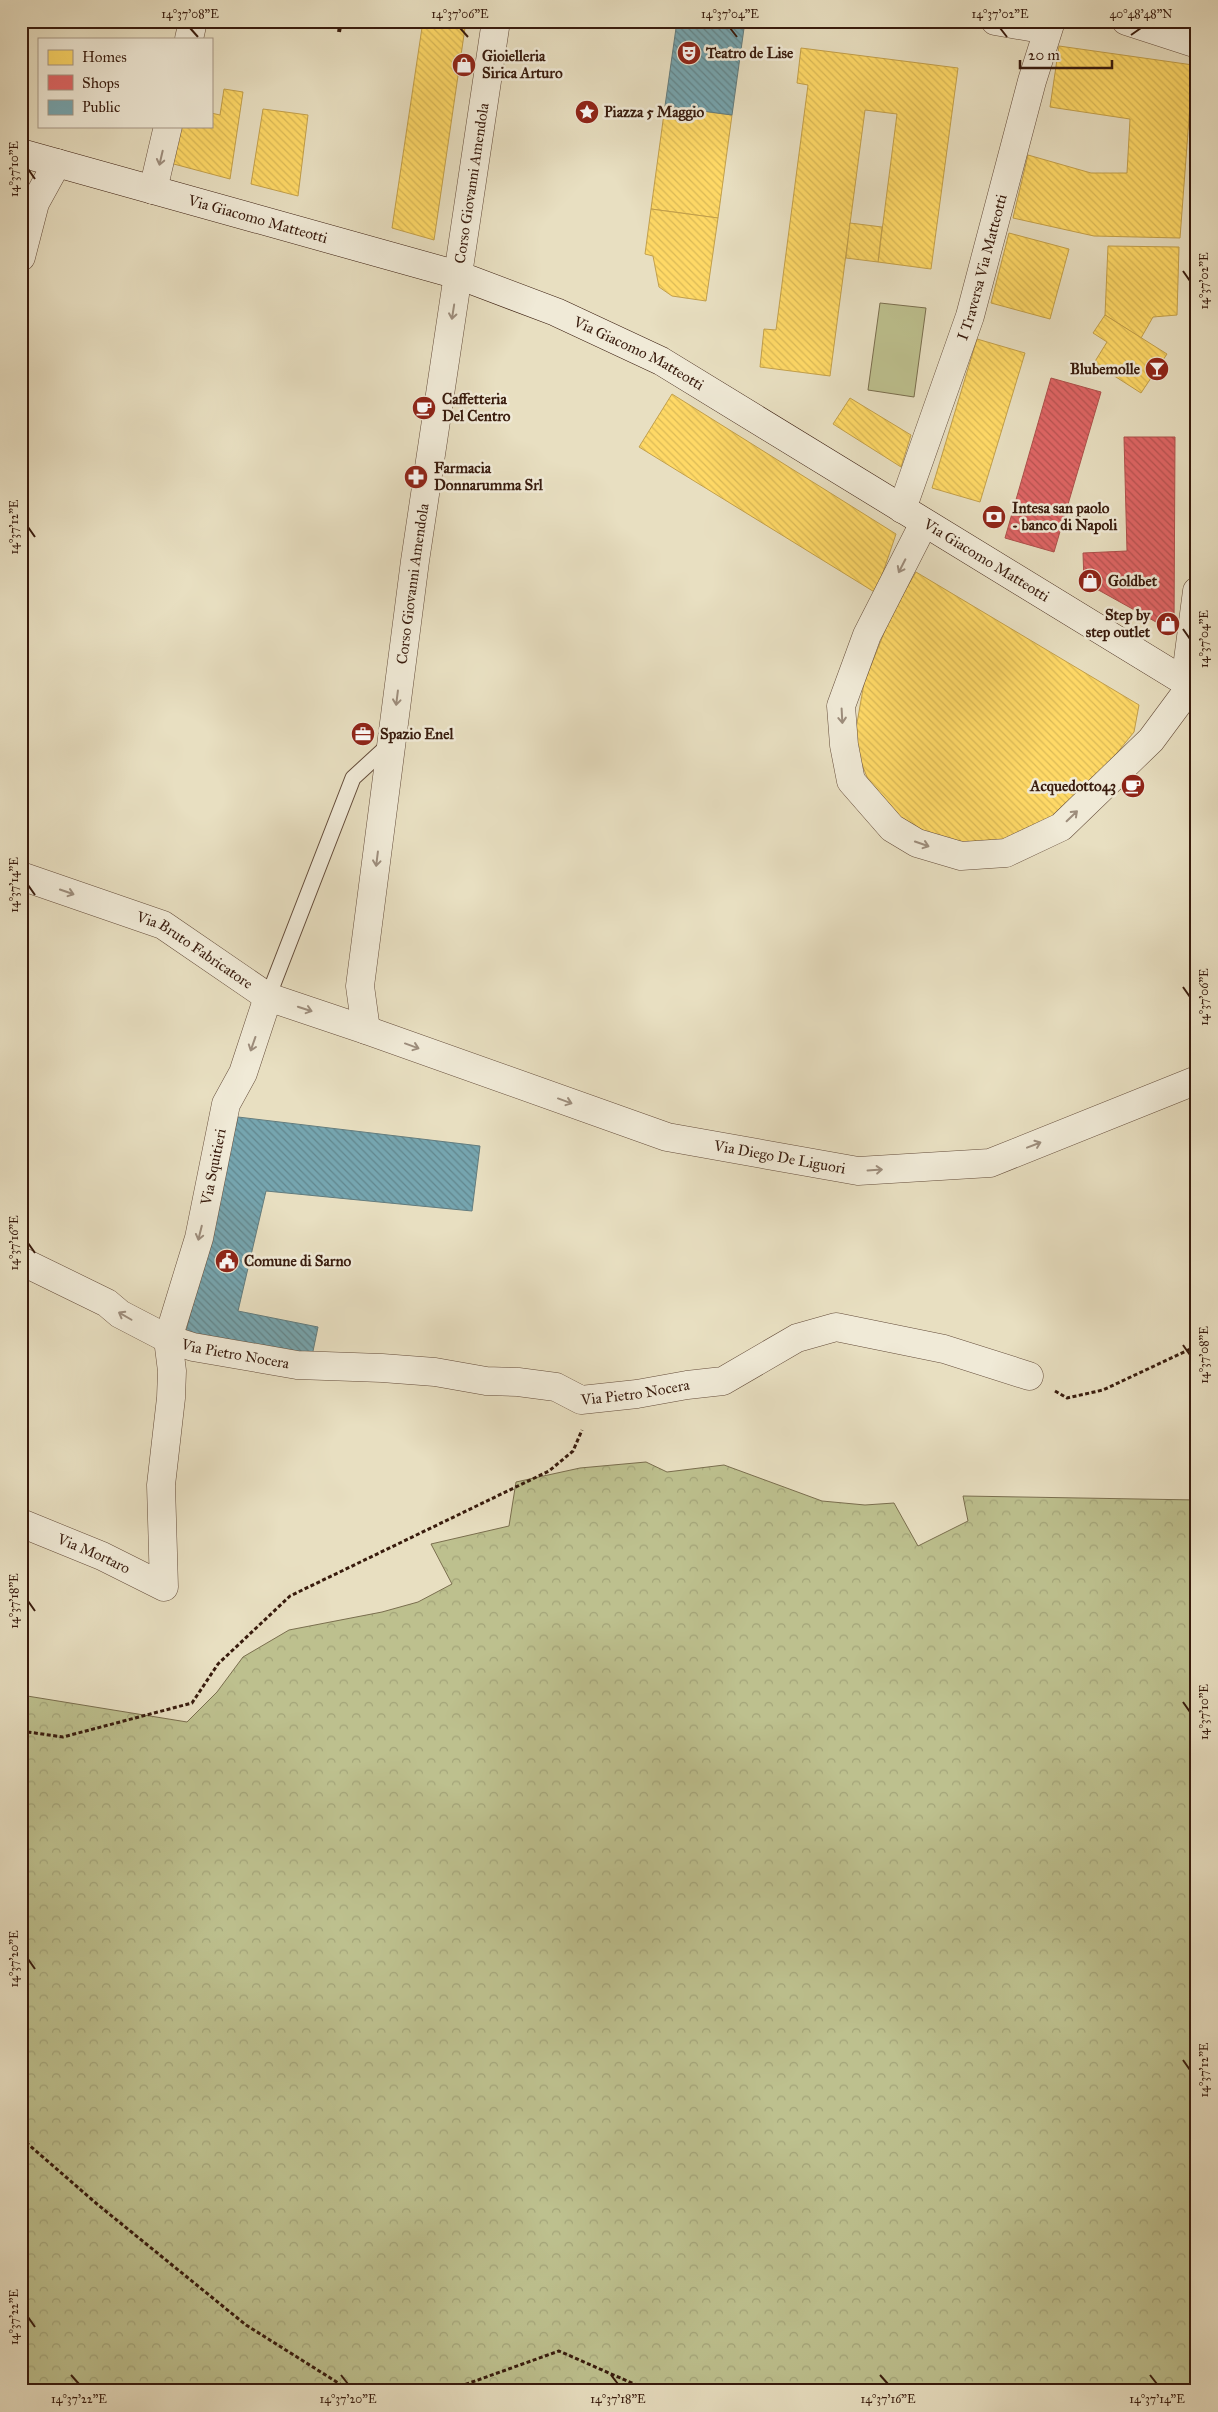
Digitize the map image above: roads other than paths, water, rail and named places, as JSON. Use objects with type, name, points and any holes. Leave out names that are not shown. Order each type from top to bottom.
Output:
[{"type":"street","points":[[188,38],[193,21]]},
{"type":"street","name":"Corso Giovanni Amendola","points":[[366,1030],[360,986],[415,561],[496,21]]},
{"type":"street","points":[[995,21],[1049,26]]},
{"type":"street","points":[[1126,21],[1197,44]]},
{"type":"street","name":"I Traversa Via Matteotti","points":[[1049,26],[1032,81],[970,316],[913,516],[841,706],[844,745],[851,781],[892,828],[917,843],[961,856],[1006,853],[1061,827],[1152,740],[1191,686]]},
{"type":"street","points":[[153,190],[168,128]]},
{"type":"street","name":"Via Giacomo Matteotti","points":[[21,153],[458,276],[556,312],[661,361],[1191,686]]},
{"type":"street","points":[[21,257],[35,203],[57,163]]},
{"type":"street","points":[[1191,686],[1197,591]]},
{"type":"street","name":"Via Bruto Fabricatore","points":[[21,876],[163,925],[268,997],[366,1030]]},
{"type":"street","name":"Via Squitieri","points":[[168,1339],[177,1317],[199,1238],[226,1104],[244,1073],[268,997]]},
{"type":"street","name":"Via Diego De Liguori","points":[[366,1030],[667,1137],[858,1171],[990,1162],[1197,1080]]},
{"type":"street","name":"Via Pietro Nocera","points":[[21,1261],[107,1303],[120,1314],[168,1339],[193,1347],[297,1365],[435,1372],[486,1381],[518,1382],[556,1387],[581,1400],[723,1381],[797,1338],[836,1326],[944,1349],[1029,1376]]},
{"type":"street","name":"Via Mortaro","points":[[21,1523],[102,1556],[164,1587],[161,1485],[172,1371],[168,1339]]},
{"type":"lane","points":[[268,997],[353,778],[392,742]]},
{"type":"railway","points":[[339,32],[341,21]]},
{"type":"place","name":"Teatro de Lise","points":[[689,53]]},
{"type":"place","name":"Gioielleria Sirica Arturo","points":[[464,65]]},
{"type":"place","name":"Piazza 5 Maggio","points":[[587,112]]},
{"type":"place","name":"Blubemolle","points":[[1157,369]]},
{"type":"place","name":"Caffetteria Del Centro","points":[[424,408]]},
{"type":"place","name":"Farmacia Donnarumma Srl","points":[[416,477]]},
{"type":"place","name":"Intesa san paolo - banco di Napoli","points":[[994,517]]},
{"type":"place","name":"Goldbet","points":[[1090,581]]},
{"type":"place","name":"Step by step outlet","points":[[1168,624]]},
{"type":"place","name":"Spazio Enel","points":[[363,734]]},
{"type":"place","name":"Acquedotto43","points":[[1133,786]]},
{"type":"place","name":"Comune di Sarno","points":[[227,1261]]}]
